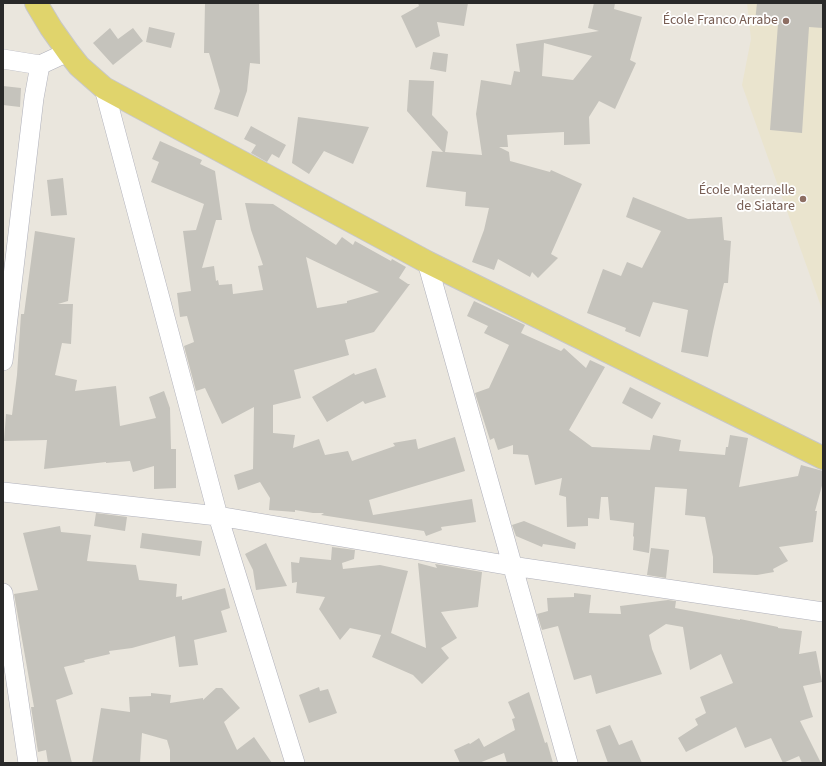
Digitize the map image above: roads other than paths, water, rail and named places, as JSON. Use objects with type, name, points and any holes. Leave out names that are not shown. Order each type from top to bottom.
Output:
[{"type":"main road","points":[[36,3],[51,28],[79,66],[104,88],[427,262],[823,458]]},
{"type":"street","points":[[3,59],[40,65],[68,52]]},
{"type":"street","points":[[3,361],[34,98],[40,65]]},
{"type":"street","points":[[104,88],[218,516],[295,763]]},
{"type":"street","points":[[427,262],[568,763]]},
{"type":"street","points":[[3,492],[218,516],[512,566],[823,612]]},
{"type":"street","points":[[3,593],[28,763]]},
{"type":"place","name":"École Franco Arrabe","points":[[786,21]]},
{"type":"place","name":"École Maternelle de Siatare","points":[[803,199]]}]
